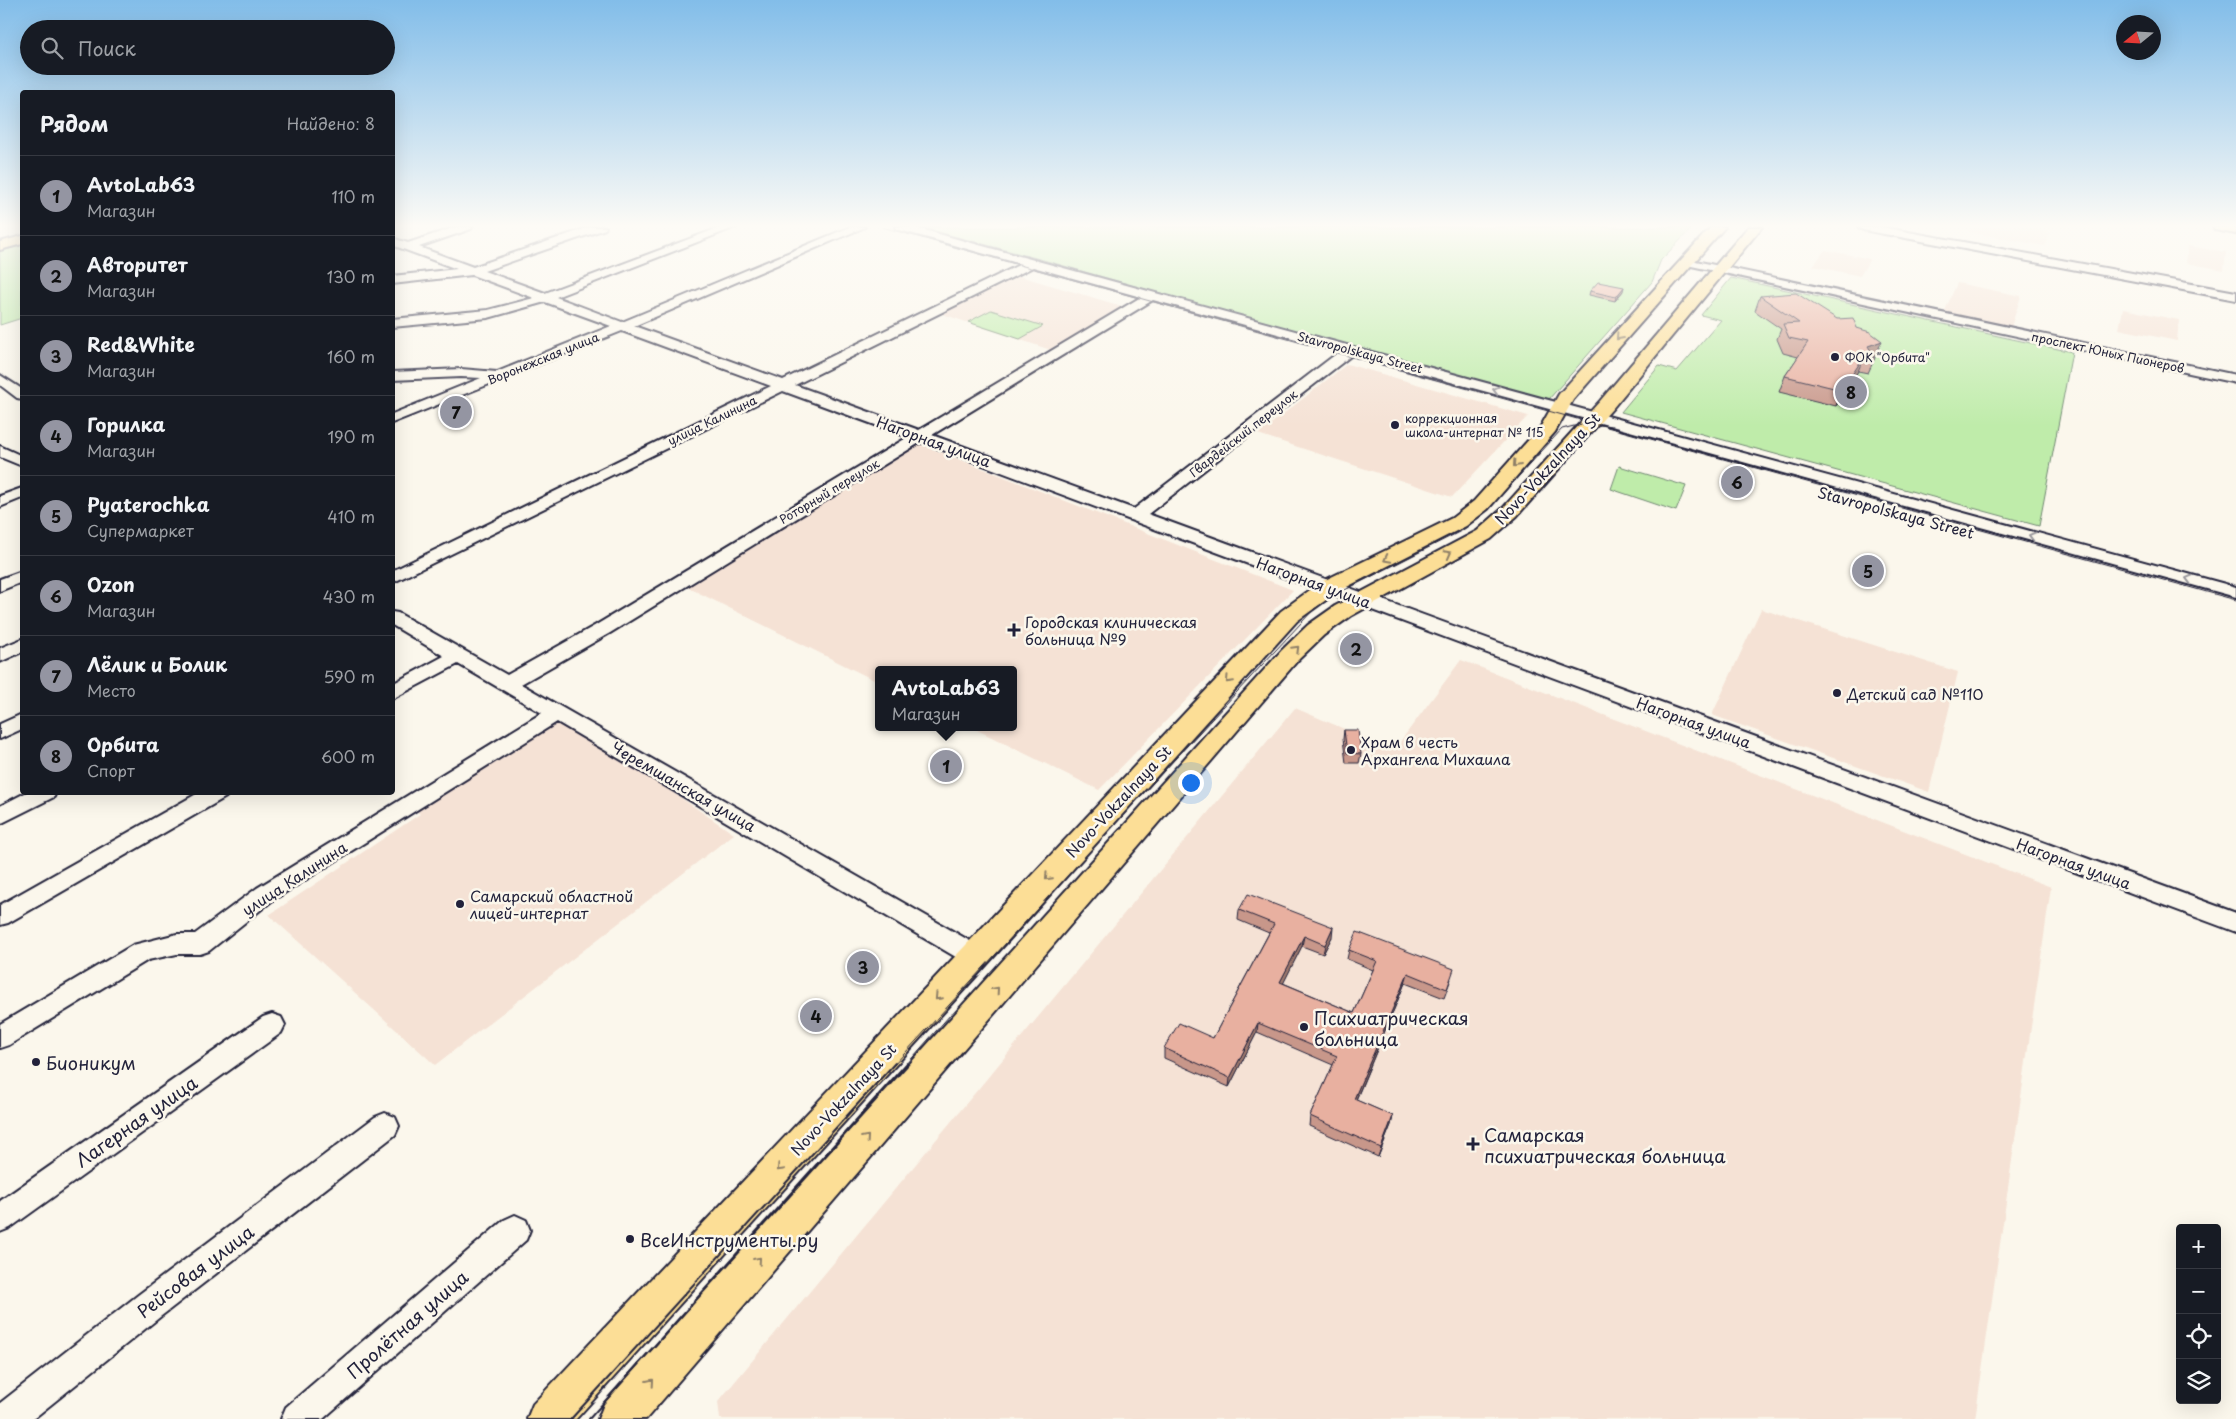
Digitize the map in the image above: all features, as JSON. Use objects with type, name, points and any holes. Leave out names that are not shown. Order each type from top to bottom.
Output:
[{"type":"main road","name":"Novo-Vokzalnaya St","points":[[548,1419],[1289,616],[1329,587],[1459,522],[1481,505],[1549,428],[1565,398],[1658,293]]},
{"type":"main road","name":"Novo-Vokzalnaya St","points":[[619,1419],[1290,655],[1330,620],[1361,599],[1484,535],[1510,512],[1698,293]]},
{"type":"street","name":"Нагорная улица","points":[[534,293],[2236,923]]},
{"type":"street","points":[[395,323],[488,314],[528,304],[554,293]]},
{"type":"street","name":"Воронежская улица","points":[[395,418],[701,293]]},
{"type":"street","name":"улица Калинина","points":[[395,577],[970,293]]},
{"type":"street","name":"Stavropolskaya Street","points":[[1141,293],[1350,350],[1557,412],[2236,592]]},
{"type":"street","name":"проспект Юных Пионеров","points":[[1833,293],[2236,379]]},
{"type":"street","points":[[2221,293],[2236,296]]},
{"type":"street","name":"Роторный переулок","points":[[506,684],[603,629],[1151,296]]},
{"type":"street","name":"Гвардейский переулок","points":[[1136,516],[1350,350]]},
{"type":"street","points":[[395,376],[462,373],[497,376]]},
{"type":"street","points":[[0,380],[20,394]]},
{"type":"street","name":"Stavropolskaya Street","points":[[1590,421],[2236,605]]},
{"type":"street","points":[[0,451],[20,445]]},
{"type":"street","points":[[0,451],[20,461]]},
{"type":"street","points":[[0,502],[20,494]]},
{"type":"street","points":[[0,586],[20,577]]},
{"type":"street","name":"Черемшанская улица","points":[[395,619],[975,956]]},
{"type":"street","points":[[0,656],[20,646]]},
{"type":"street","points":[[395,691],[458,656]]},
{"type":"street","name":"улица Калинина","points":[[0,1037],[142,952],[178,944],[200,944],[264,894],[369,831],[556,713]]},
{"type":"street","points":[[0,732],[20,722]]},
{"type":"street","points":[[0,816],[40,795]]},
{"type":"street","points":[[0,916],[213,795]]},
{"type":"street","name":"Лагерная улица","points":[[0,1218],[272,1025]]},
{"type":"street","name":"Рейсовая улица","points":[[6,1419],[157,1300],[385,1126]]},
{"type":"street","name":"Пролётная улица","points":[[298,1419],[515,1230]]},
{"type":"shaded area","points":[[979,293],[1078,293],[1125,307],[1051,350],[939,313]]},
{"type":"shaded area","points":[[1953,293],[2007,293],[2021,296],[2011,327],[1944,313]]},
{"type":"shaded area","points":[[2123,309],[2179,320],[2177,341],[2119,329]]},
{"type":"shaded area","name":"коррекционная школа-интернат № 115","points":[[1347,364],[1528,416],[1452,497],[1258,434]]},
{"type":"shaded area","name":"Городская клиническая больница №9","points":[[920,444],[1293,590],[1099,790],[979,731],[1017,731],[1017,666],[875,666],[875,681],[685,586]]},
{"type":"shaded area","name":"Детский сад №110","points":[[1761,609],[1958,672],[1929,792],[1712,715]]},
{"type":"shaded area","name":"Самарская психиатрическая больница","points":[[1461,660],[2051,887],[1975,1419],[720,1419],[718,1402],[1295,708],[1394,750]]},
{"type":"shaded area","name":"Самарский областной лицей-интернат","points":[[556,713],[734,834],[435,1065],[269,915],[420,814],[414,809]]},
{"type":"green space","points":[[0,293],[20,293],[20,319],[0,325]]},
{"type":"green space","points":[[1159,293],[1642,293],[1549,399],[1347,347]]},
{"type":"green space","points":[[1719,293],[1801,293],[2072,352],[2039,526],[1621,412],[1659,366],[1677,371],[1721,320],[1701,315]]},
{"type":"green space","points":[[991,310],[1043,326],[1020,339],[968,322]]},
{"type":"green space","points":[[1619,466],[1686,486],[1676,511],[1611,489]]},
{"type":"building","points":[[1600,293],[1619,293],[1616,297]]},
{"type":"building","name":"ФОК \"Орбита\"","points":[[1796,293],[1837,319],[1853,318],[1857,328],[1870,332],[1882,341],[1868,346],[1875,358],[1865,355],[1842,390],[1785,376],[1808,342],[1789,338],[1783,324],[1799,323],[1760,296]]},
{"type":"building","points":[[455,402],[468,408],[453,415],[440,409]]},
{"type":"building","points":[[1344,730],[1358,730],[1361,754],[1347,753]]},
{"type":"building","name":"Психиатрическая больница","points":[[1248,894],[1333,927],[1325,945],[1304,936],[1280,982],[1354,1013],[1377,961],[1349,950],[1357,932],[1454,969],[1447,989],[1408,973],[1354,1099],[1393,1116],[1381,1148],[1310,1116],[1337,1056],[1258,1023],[1230,1078],[1164,1048],[1179,1023],[1213,1038],[1274,924],[1239,910]]},
{"type":"tram line","points":[[1122,293],[1588,422]]},
{"type":"tram line","points":[[894,1065],[1314,609],[1341,592],[1463,530],[1486,512],[1562,429],[1582,424],[1613,426]]},
{"type":"tram line","points":[[1607,427],[2236,600]]},
{"type":"tram line","points":[[906,1065],[951,1014]]},
{"type":"tram line","points":[[571,1419],[895,1063]]},
{"type":"tram line","points":[[589,1419],[907,1063]]},
{"type":"place","name":"ФОК \"Орбита\"","points":[[1835,357]]},
{"type":"place","name":"Орбита","points":[[1851,392]]},
{"type":"place","name":"Лёлик и Болик","points":[[456,412]]},
{"type":"place","name":"коррекционная школа-интернат № 115","points":[[1395,425]]},
{"type":"place","name":"Ozon","points":[[1737,482]]},
{"type":"place","name":"Pyaterochka","points":[[1868,571]]},
{"type":"place","name":"Городская клиническая больница №9","points":[[1014,630]]},
{"type":"place","name":"Авторитет","points":[[1356,649]]},
{"type":"place","name":"Детский сад №110","points":[[1837,693]]},
{"type":"place","name":"Храм в честь Архангела Михаила","points":[[1351,750]]},
{"type":"place","name":"AvtoLab63","points":[[946,766]]},
{"type":"place","name":"Самарский областной лицей-интернат","points":[[460,904]]},
{"type":"place","name":"Red&White","points":[[863,967]]},
{"type":"place","name":"Горилка","points":[[816,1016]]},
{"type":"place","name":"Психиатрическая больница","points":[[1304,1027]]},
{"type":"place","name":"Бионикум","points":[[36,1062]]},
{"type":"place","name":"Самарская психиатрическая больница","points":[[1473,1144]]},
{"type":"place","name":"ВсеИнструменты.ру","points":[[630,1239]]}]
